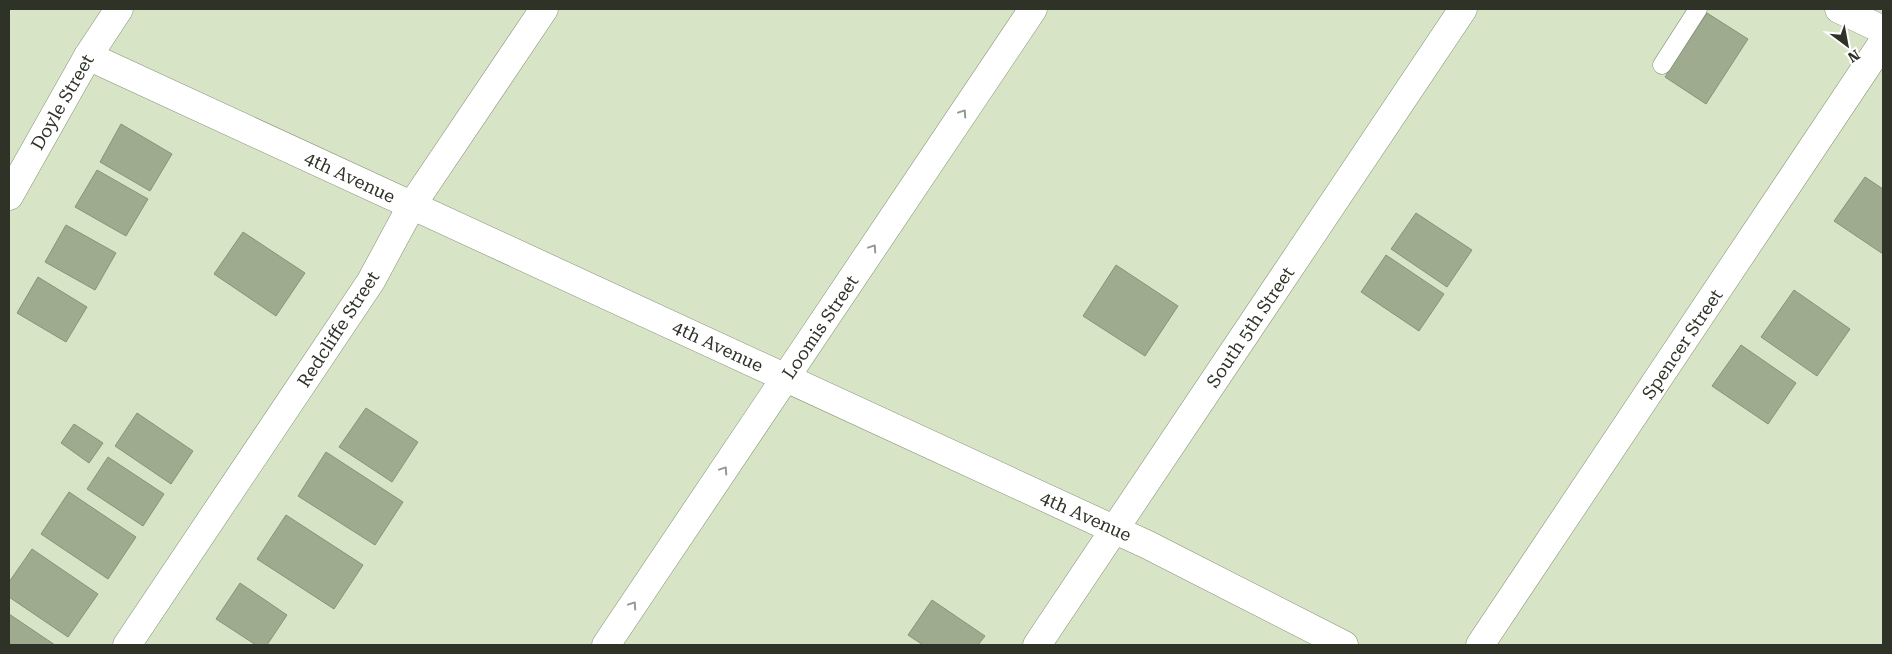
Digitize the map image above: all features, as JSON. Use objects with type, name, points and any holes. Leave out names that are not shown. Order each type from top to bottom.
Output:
[{"type":"street","name":"Doyle Street","points":[[9,196],[88,56],[119,9]]},
{"type":"street","name":"Redcliffe Street","points":[[127,645],[371,281],[412,205],[544,9]]},
{"type":"street","name":"Loomis Street","points":[[606,645],[1033,9]]},
{"type":"street","name":"South 5th Street","points":[[1037,645],[1463,9]]},
{"type":"street","points":[[1839,9],[1883,30]]},
{"type":"street","name":"Spencer Street","points":[[1480,645],[1883,42]]},
{"type":"street","name":"4th Avenue","points":[[88,56],[1115,529],[1344,645]]},
{"type":"lane","points":[[1662,65],[1698,9]]},
{"type":"building","points":[[1707,13],[1748,39],[1706,104],[1665,77]]},
{"type":"building","points":[[121,124],[172,154],[150,191],[100,162]]},
{"type":"building","points":[[97,170],[148,199],[126,236],[75,207]]},
{"type":"building","points":[[1865,177],[1883,189],[1883,254],[1834,221]]},
{"type":"building","points":[[1416,213],[1472,250],[1447,287],[1391,249]]},
{"type":"building","points":[[66,225],[116,253],[95,290],[45,262]]},
{"type":"building","points":[[243,232],[305,273],[276,316],[214,274]]},
{"type":"building","points":[[1386,255],[1444,294],[1419,331],[1361,292]]},
{"type":"building","points":[[1116,265],[1178,306],[1145,356],[1083,316]]},
{"type":"building","points":[[38,277],[87,307],[66,342],[17,313]]},
{"type":"building","points":[[1794,290],[1850,329],[1817,376],[1761,337]]},
{"type":"building","points":[[1741,345],[1796,383],[1768,424],[1712,386]]},
{"type":"building","points":[[366,408],[418,442],[392,482],[339,447]]},
{"type":"building","points":[[137,413],[193,451],[171,484],[115,446]]},
{"type":"building","points":[[74,424],[103,443],[89,463],[61,443]]},
{"type":"building","points":[[326,452],[403,502],[375,545],[298,496]]},
{"type":"building","points":[[108,457],[164,494],[143,526],[87,489]]},
{"type":"building","points":[[69,492],[136,537],[108,579],[41,534]]},
{"type":"building","points":[[286,515],[363,565],[334,609],[257,559]]},
{"type":"building","points":[[32,549],[98,594],[68,637],[9,597],[9,582]]},
{"type":"building","points":[[240,583],[287,615],[267,645],[256,645],[216,619]]},
{"type":"building","points":[[932,600],[985,636],[978,645],[923,645],[908,635]]},
{"type":"building","points":[[9,614],[55,645],[9,645]]}]
